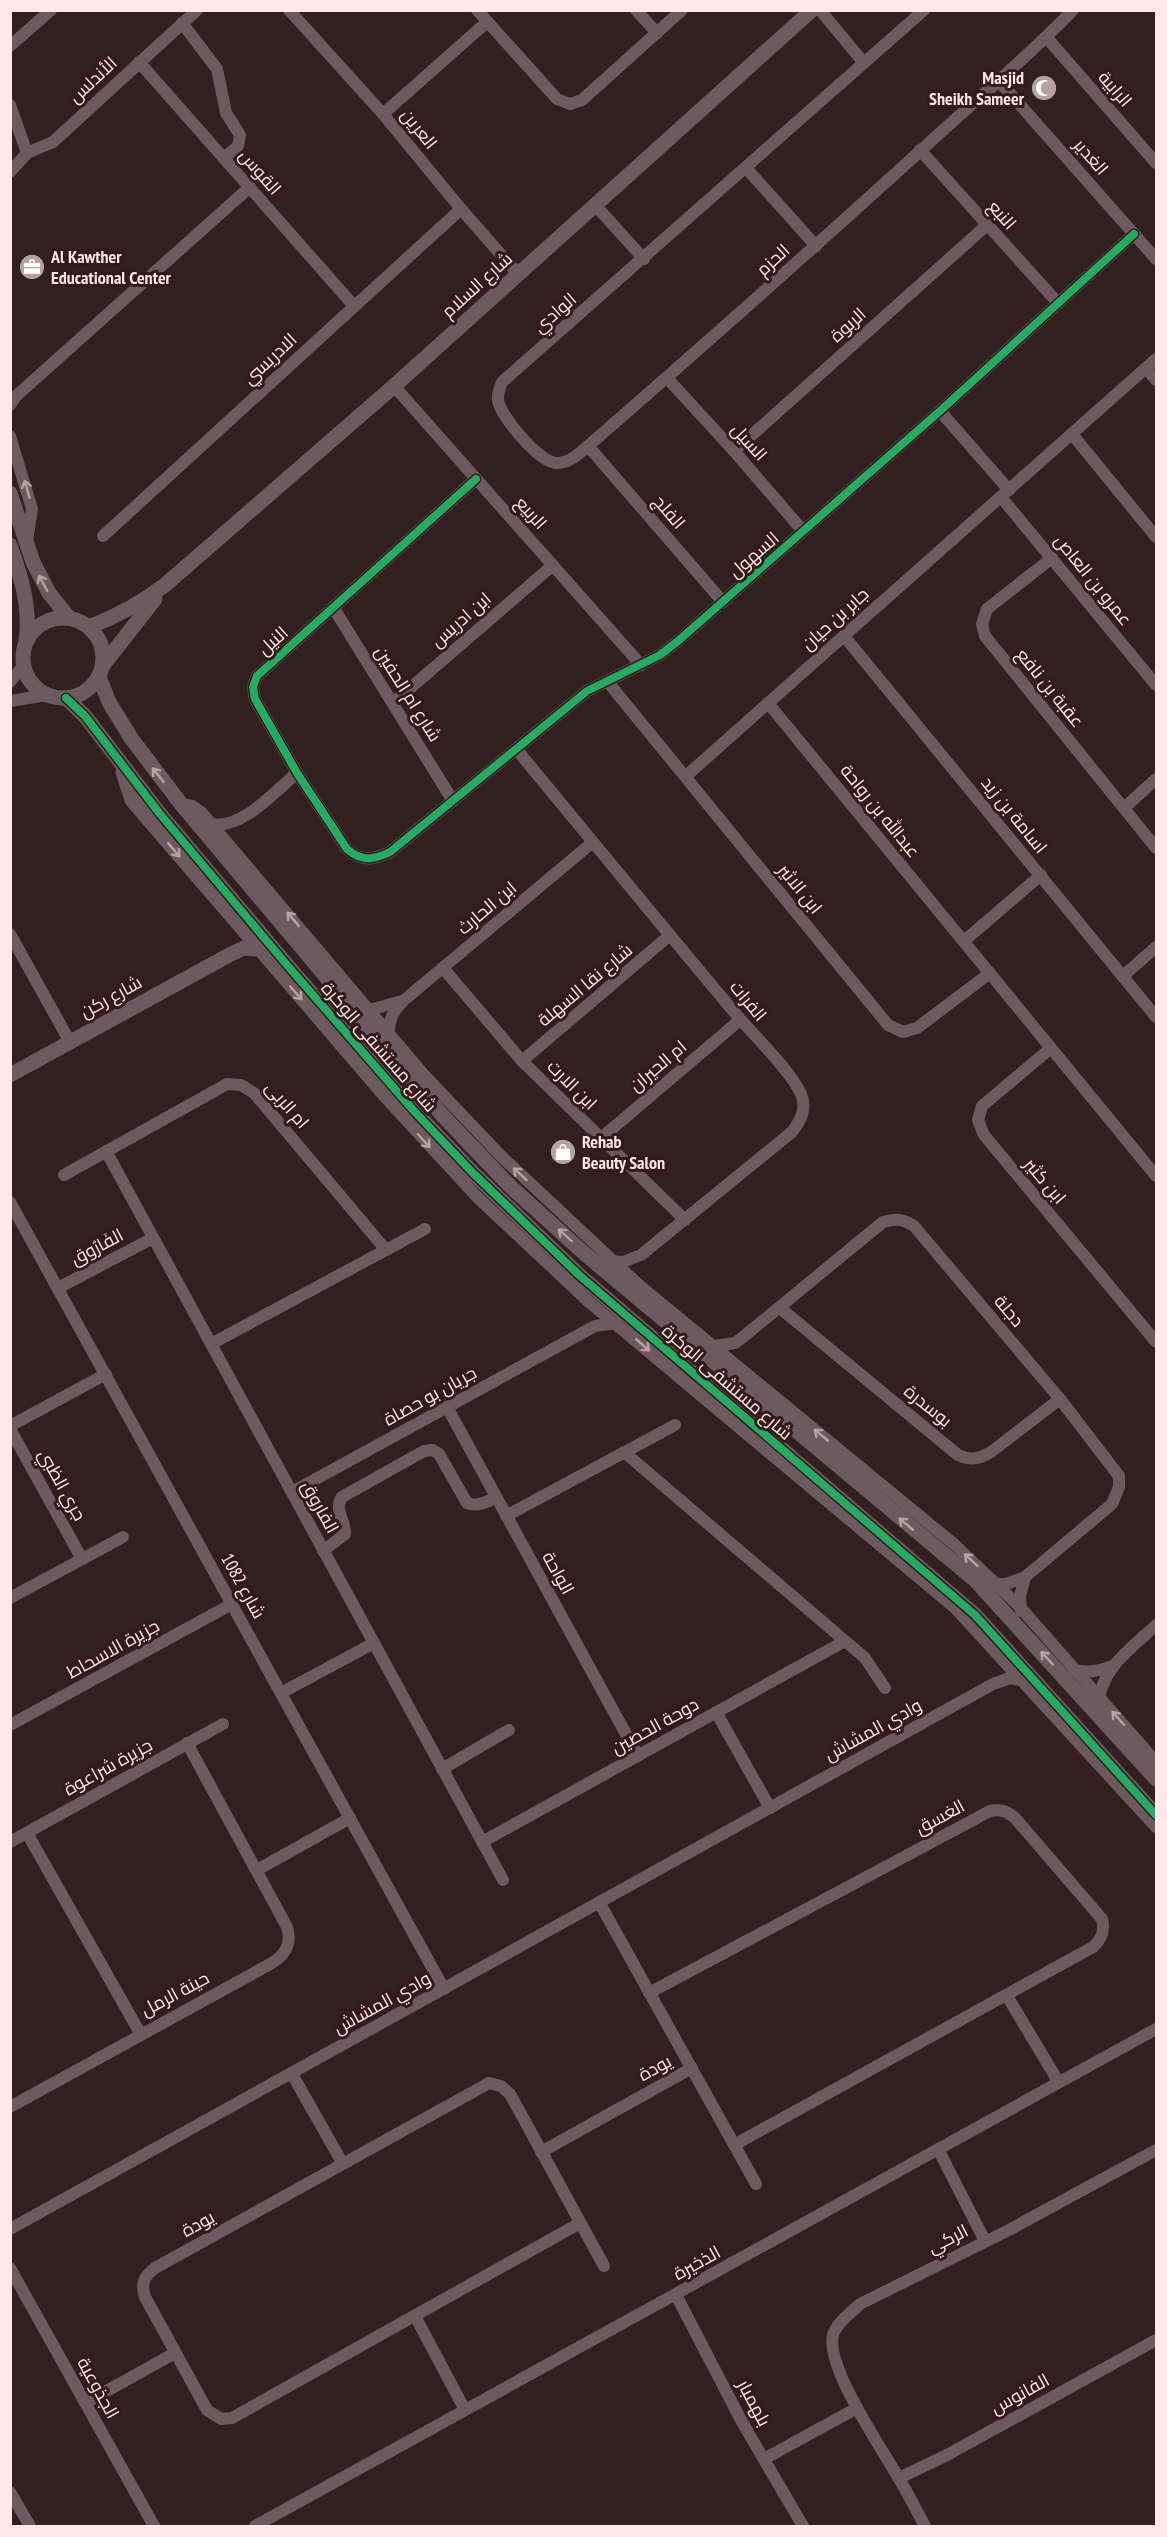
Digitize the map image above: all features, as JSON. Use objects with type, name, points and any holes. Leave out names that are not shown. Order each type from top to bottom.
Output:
[{"type":"street","points":[[10,46],[51,10]]},
{"type":"street","name":"الأندلس","points":[[10,172],[27,153],[53,142],[197,10]]},
{"type":"street","name":"العرين","points":[[289,10],[383,114],[518,274]]},
{"type":"street","points":[[477,10],[557,99],[570,104],[582,99],[682,10]]},
{"type":"street","points":[[636,10],[657,33]]},
{"type":"street","name":"شارع السلام","points":[[89,627],[117,617],[142,603],[165,585],[394,386],[812,10]]},
{"type":"street","points":[[820,10],[864,63]]},
{"type":"street","name":"الوادي","points":[[497,398],[502,382],[924,10]]},
{"type":"street","name":"الحزم","points":[[497,398],[501,411],[539,456],[555,463],[571,459],[667,378],[816,246],[998,80],[1047,39],[1073,10]]},
{"type":"street","points":[[383,114],[487,22]]},
{"type":"street","points":[[182,23],[213,62],[219,77],[226,113],[240,135],[238,146],[225,158]]},
{"type":"street","name":"الرابية","points":[[1047,39],[1156,164]]},
{"type":"street","name":"القوس","points":[[139,62],[354,306]]},
{"type":"street","name":"الغدير","points":[[998,80],[1156,259]]},
{"type":"street","points":[[10,105],[27,153]]},
{"type":"street","name":"النبع","points":[[920,150],[1058,303]]},
{"type":"street","points":[[746,168],[816,246]]},
{"type":"street","points":[[10,405],[26,388],[250,187]]},
{"type":"street","points":[[595,205],[644,259]]},
{"type":"street","name":"الادريسي","points":[[103,536],[461,209]]},
{"type":"street","name":"الربوة","points":[[734,451],[987,225]]},
{"type":"street","name":"السهول","points":[[367,860],[390,852],[587,691],[660,655],[940,411],[1134,234]]},
{"type":"street","name":"جابر بن حيان","points":[[686,776],[1156,359]]},
{"type":"street","points":[[1146,368],[1156,380]]},
{"type":"street","name":"السيل","points":[[667,378],[803,531]]},
{"type":"street","name":"الربيع","points":[[394,386],[641,665]]},
{"type":"street","points":[[10,389],[26,388]]},
{"type":"street","points":[[940,411],[1005,493]]},
{"type":"street","points":[[1072,434],[1156,537]]},
{"type":"street","points":[[10,436],[32,509],[26,542]]},
{"type":"street","name":"الفلج","points":[[588,446],[723,602]]},
{"type":"street","name":"النيل","points":[[367,860],[356,857],[347,849],[297,773],[255,699],[253,687],[257,676],[476,479]]},
{"type":"street","points":[[10,493],[33,562],[49,593],[69,618],[89,627],[101,644],[101,671],[86,692],[66,698],[47,695],[10,701]]},
{"type":"street","name":"عمرو بن العاص","points":[[1005,493],[1052,558],[1156,686]]},
{"type":"street","points":[[10,545],[25,593],[28,624],[24,665],[32,682],[47,695]]},
{"type":"street","name":"عقبة بن نافع","points":[[1052,558],[987,609],[982,624],[985,636],[1156,848]]},
{"type":"street","name":"ابن ادريس","points":[[393,703],[553,565]]},
{"type":"street","name":"شارع السلام","points":[[101,671],[165,585]]},
{"type":"street","name":"شارع ام الحفين","points":[[333,607],[453,801]]},
{"type":"street","points":[[25,646],[37,627],[47,621],[69,618]]},
{"type":"street","name":"اسامة بن زيد","points":[[844,636],[1156,1017]]},
{"type":"street","points":[[10,682],[24,665]]},
{"type":"street","name":"شارع مستشفى الوكرة","points":[[101,671],[109,702],[131,738],[181,804],[450,1124],[510,1186],[585,1254],[975,1580],[1156,1779]]},
{"type":"street","name":"ابن الاثير","points":[[606,681],[888,1025],[903,1032],[917,1028],[990,973]]},
{"type":"street","name":"شارع مستشفى الوكرة","points":[[66,698],[85,716],[160,814],[287,965],[447,1146],[512,1213],[579,1275],[939,1584],[994,1634],[1156,1815]]},
{"type":"street","name":"عبدالله بن رواحة","points":[[768,703],[1156,1176]]},
{"type":"street","name":"الفرات","points":[[517,750],[740,1020],[795,1083],[802,1096],[804,1109],[800,1121],[792,1132],[641,1255],[632,1260],[613,1261],[585,1254]]},
{"type":"street","name":"شارع مستشفى الوكرة","points":[[123,766],[125,782],[132,800],[435,1153],[510,1229],[589,1302],[955,1608],[1156,1827]]},
{"type":"street","points":[[212,824],[227,825],[241,819],[297,773]]},
{"type":"street","points":[[1125,807],[1156,779]]},
{"type":"street","name":"شارع مستشفى الوكرة","points":[[181,804],[192,806],[212,824],[424,1075],[501,1156],[640,1286],[955,1545],[1020,1608],[1156,1762]]},
{"type":"street","points":[[234,850],[234,834],[241,819]]},
{"type":"street","name":"ابن الحارث","points":[[388,1032],[395,1009],[403,1001],[593,842]]},
{"type":"street","points":[[964,941],[1041,875]]},
{"type":"street","points":[[231,954],[238,941],[238,926]]},
{"type":"street","points":[[10,934],[70,1042]]},
{"type":"street","name":"شارع نقا السهلة","points":[[522,1061],[670,935]]},
{"type":"street","points":[[1123,976],[1156,947]]},
{"type":"street","name":"شارع ركن","points":[[10,1075],[231,954],[244,948],[258,949]]},
{"type":"street","name":"شارع مستشفى الوكرة","points":[[258,949],[287,965]]},
{"type":"street","name":"ابن الارت","points":[[443,968],[522,1061],[684,1220]]},
{"type":"street","name":"ابن الحارث","points":[[369,1010],[403,1001]]},
{"type":"street","name":"ام الحيران","points":[[600,1139],[740,1020]]},
{"type":"street","points":[[388,1032],[392,1054]]},
{"type":"street","name":"ابن كثير","points":[[1051,1048],[982,1106],[978,1120],[984,1135],[1156,1342]]},
{"type":"street","name":"ام الربى","points":[[64,1174],[226,1084],[241,1085],[254,1093],[386,1250]]},
{"type":"street","name":"الفاروق","points":[[106,1151],[503,1880]]},
{"type":"street","name":"شارع 1082","points":[[10,1202],[444,1989]]},
{"type":"street","name":"دجلة","points":[[715,1346],[725,1346],[743,1337],[872,1229],[894,1218],[905,1220],[914,1226],[1060,1399],[1119,1476],[1119,1487],[1112,1504],[1025,1577],[1017,1582],[996,1584],[975,1580]]},
{"type":"street","points":[[211,1344],[425,1229]]},
{"type":"street","name":"الفَارُوق","points":[[58,1288],[153,1238]]},
{"type":"street","points":[[640,1286],[638,1273],[641,1255]]},
{"type":"street","points":[[579,1275],[593,1311],[591,1322],[585,1331]]},
{"type":"street","name":"بوسدرة","points":[[780,1308],[949,1447],[966,1458],[981,1458],[991,1452],[1060,1399]]},
{"type":"street","name":"جريان بو حصاة","points":[[291,1492],[594,1326],[616,1323]]},
{"type":"street","points":[[742,1368],[739,1358],[743,1337]]},
{"type":"street","name":"جري الظبي","points":[[82,1559],[10,1427],[106,1374]]},
{"type":"street","name":"الواحة","points":[[447,1407],[638,1756]]},
{"type":"street","points":[[506,1516],[675,1425]]},
{"type":"street","points":[[323,1551],[345,1534],[345,1527],[338,1509],[338,1503],[342,1497],[424,1451],[433,1450],[439,1454],[467,1503],[473,1505],[484,1503],[496,1497]]},
{"type":"street","points":[[624,1452],[865,1658],[885,1689]]},
{"type":"street","points":[[10,1598],[123,1537]]},
{"type":"street","points":[[1025,1577],[1020,1596],[1020,1608],[1027,1635]]},
{"type":"street","name":"جزيرة الاسحاط","points":[[10,1725],[232,1604]]},
{"type":"street","points":[[1099,1698],[1106,1675],[1112,1666],[1156,1625]]},
{"type":"street","points":[[993,1684],[1001,1667],[994,1634]]},
{"type":"street","name":"دوحة الحصين","points":[[482,1842],[844,1641]]},
{"type":"street","points":[[281,1693],[374,1643]]},
{"type":"street","points":[[1074,1670],[1100,1671],[1112,1666]]},
{"type":"street","points":[[1020,1679],[1047,1692]]},
{"type":"street","name":"وادي المشاش","points":[[10,2229],[993,1684],[1002,1680],[1020,1679]]},
{"type":"street","points":[[716,1712],[770,1808]]},
{"type":"street","name":"جزيرة شراعوة","points":[[10,1842],[223,1724]]},
{"type":"street","points":[[442,1769],[508,1730]]},
{"type":"street","name":"حينة الرمل","points":[[27,1833],[140,2033],[272,1962],[284,1953],[289,1940],[287,1927],[187,1743]]},
{"type":"street","name":"الغسق","points":[[650,1993],[990,1811],[1005,1810],[1015,1818],[1096,1910],[1104,1928],[1099,1942],[1093,1947],[734,2145]]},
{"type":"street","points":[[257,1870],[350,1818]]},
{"type":"street","points":[[599,1902],[756,2184]]},
{"type":"street","points":[[1007,1996],[1058,2081]]},
{"type":"street","name":"الذخيرة","points":[[255,2526],[676,2295],[1058,2081],[1156,2029]]},
{"type":"street","points":[[10,2107],[140,2033]]},
{"type":"street","name":"يودة","points":[[541,2152],[692,2068]]},
{"type":"street","points":[[292,2074],[343,2164]]},
{"type":"street","name":"يودة","points":[[580,2223],[232,2418],[221,2419],[207,2410],[145,2297],[142,2287],[147,2274],[489,2083],[501,2086],[510,2094],[604,2266]]},
{"type":"street","points":[[938,2149],[985,2241]]},
{"type":"street","name":"الركي","points":[[925,2526],[857,2408],[833,2352],[833,2334],[842,2321],[861,2304],[1156,2150]]},
{"type":"street","name":"الجذوعية","points":[[10,2268],[154,2526]]},
{"type":"street","name":"بلهمبار","points":[[676,2295],[742,2422],[803,2526]]},
{"type":"street","points":[[415,2316],[465,2410]]},
{"type":"street","name":"الفانوس","points":[[899,2478],[947,2455],[1156,2340]]},
{"type":"street","points":[[85,2403],[175,2353]]},
{"type":"street","points":[[764,2459],[857,2408]]},
{"type":"street","points":[[10,2492],[30,2526]]},
{"type":"cycle path","points":[[476,479],[257,676],[253,687],[255,699],[297,773],[347,849],[363,858],[378,857],[390,852],[587,691],[660,655],[678,641],[940,411],[1134,234]]},
{"type":"cycle path","points":[[66,698],[85,716],[160,814],[287,965],[414,1111],[472,1172],[579,1275],[975,1615],[1156,1815]]},
{"type":"place","name":"Masjid Sheikh Sameer","points":[[1044,88]]},
{"type":"place","name":"Al Kawther Educational Center","points":[[32,267]]},
{"type":"place","name":"Rehab Beauty Salon","points":[[563,1152]]}]
